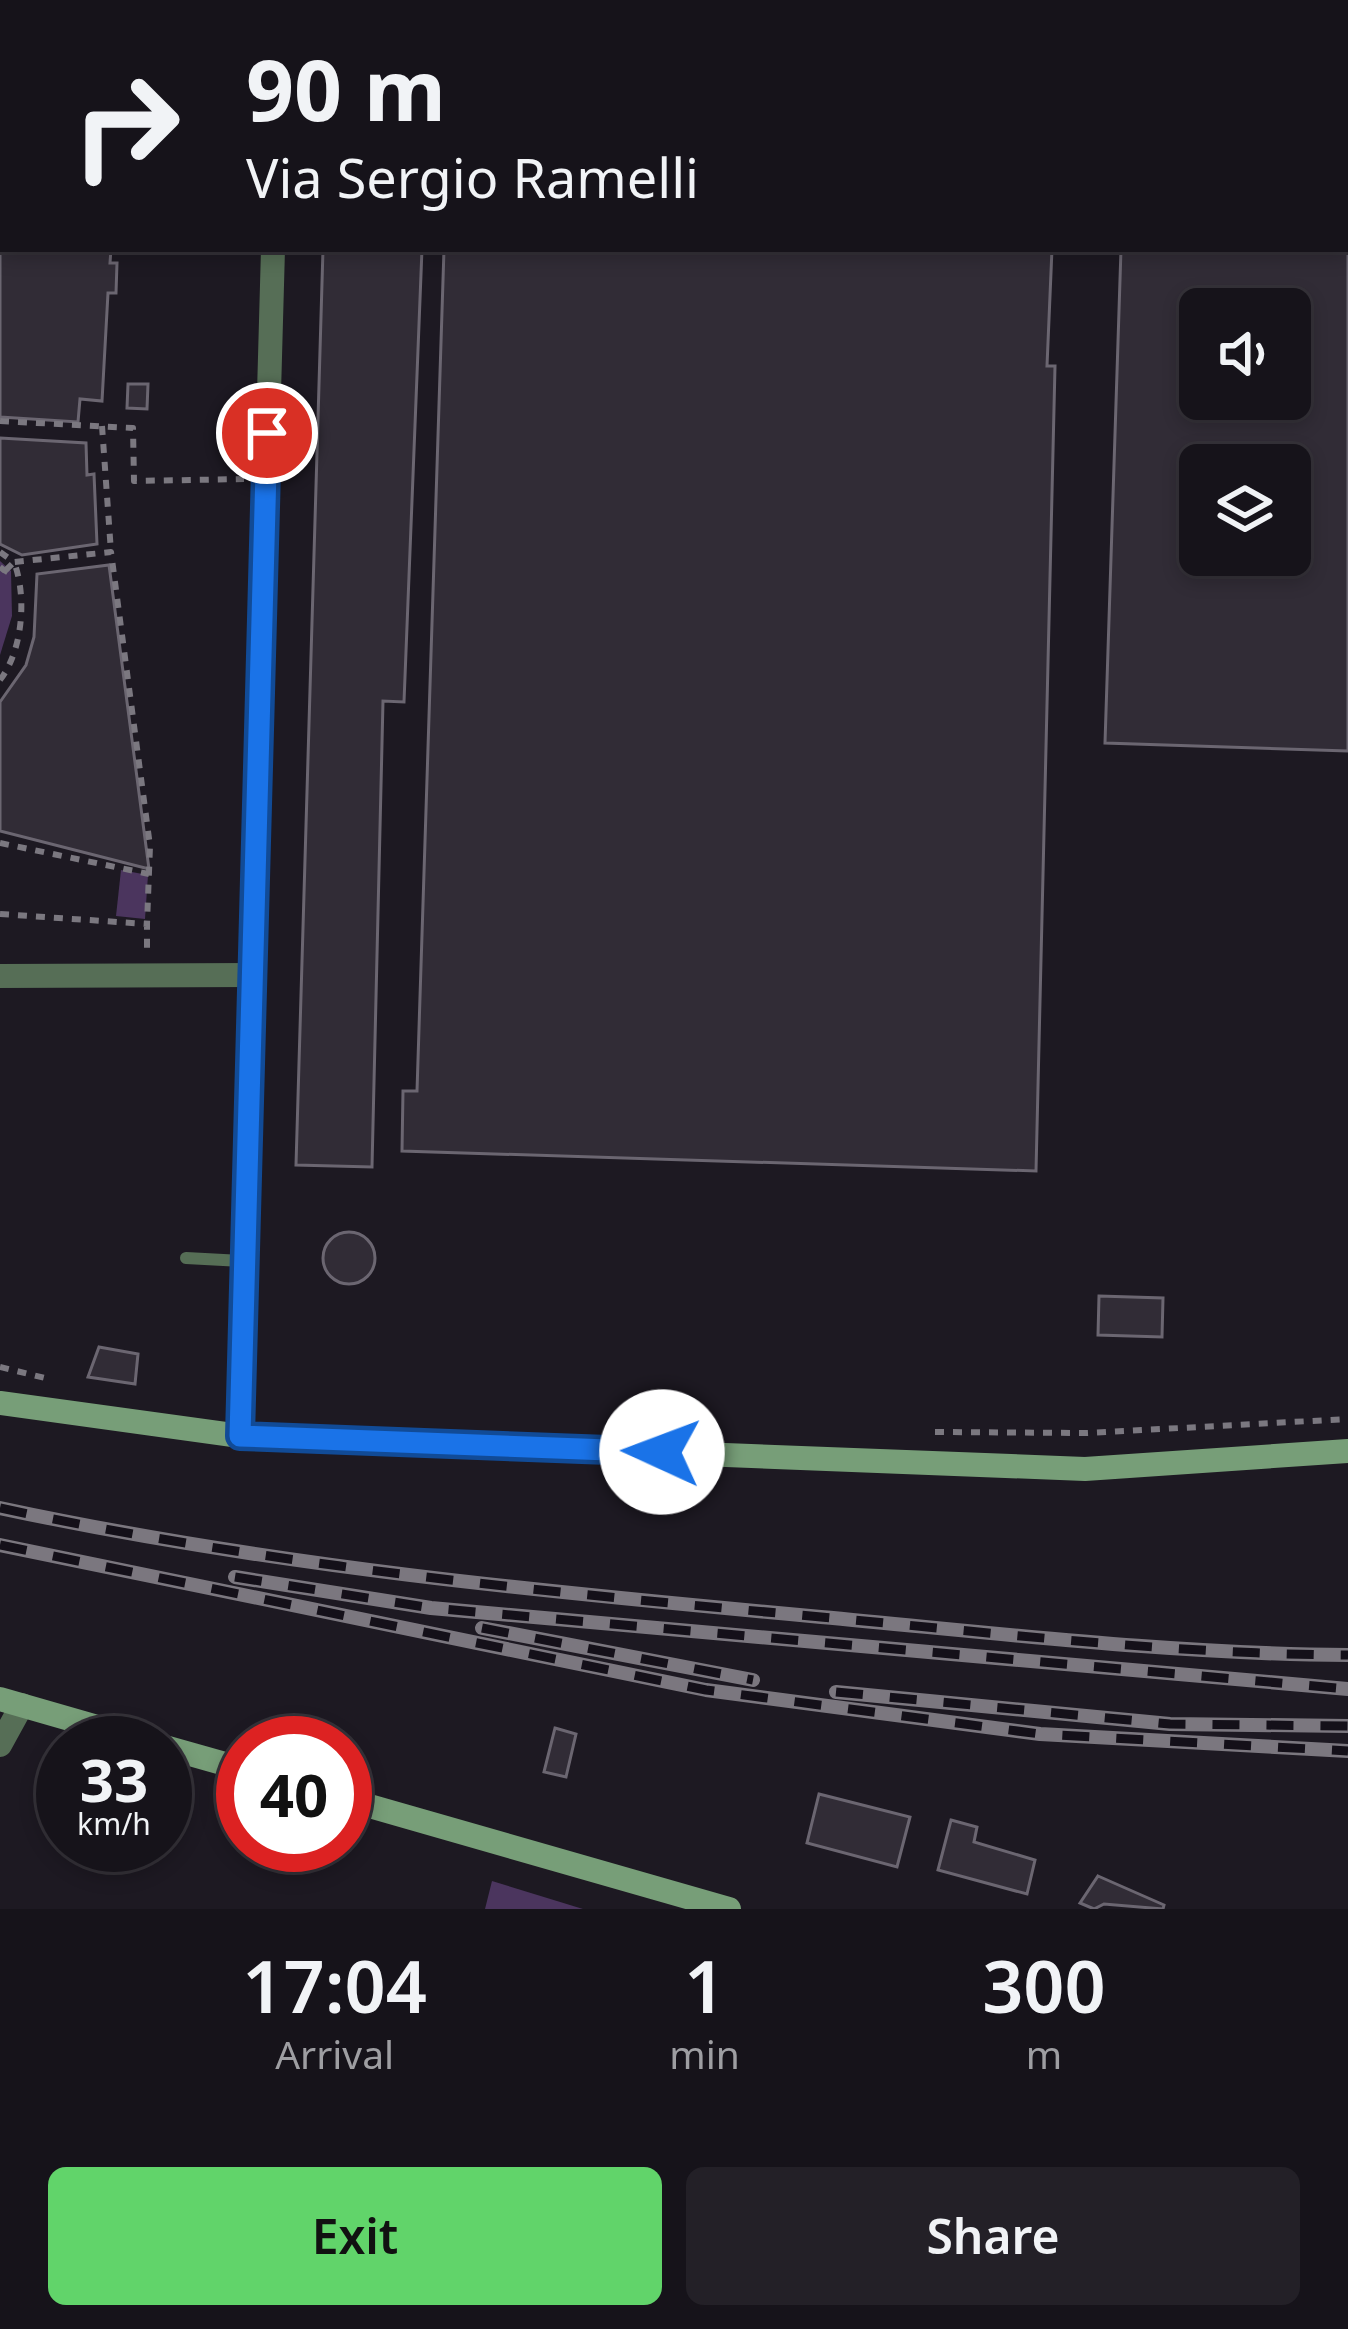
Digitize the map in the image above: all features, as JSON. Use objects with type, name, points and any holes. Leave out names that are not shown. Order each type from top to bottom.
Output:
[{"type":"street","points":[[240,1436],[273,252]]},
{"type":"street","points":[[0,976],[253,975]]},
{"type":"street","points":[[0,1403],[240,1436],[1084,1469],[1348,1451]]},
{"type":"street","points":[[0,1745],[11,1702],[59,1716]]},
{"type":"street","points":[[372,1807],[686,1903],[729,1909]]},
{"type":"lane","points":[[186,1258],[242,1261]]},
{"type":"path","points":[[0,421],[133,428],[134,481],[266,479]]},
{"type":"path","points":[[102,426],[111,552],[151,874],[148,976]]},
{"type":"path","points":[[0,552],[14,562],[20,578],[17,640],[0,680]]},
{"type":"path","points":[[2,572],[14,562],[111,552]]},
{"type":"path","points":[[0,843],[151,874]]},
{"type":"path","points":[[0,914],[147,924]]},
{"type":"path","points":[[0,1367],[59,1381]]},
{"type":"path","points":[[926,1432],[1087,1433],[1348,1419]]},
{"type":"shaded area","points":[[0,561],[11,571],[12,616],[0,655]]},
{"type":"shaded area","points":[[121,870],[148,875],[145,919],[116,916]]},
{"type":"shaded area","points":[[492,1881],[583,1909],[485,1909]]},
{"type":"building","points":[[0,252],[111,252],[110,263],[117,263],[116,293],[108,293],[102,401],[80,399],[78,422],[0,417]]},
{"type":"building","points":[[323,252],[422,252],[404,702],[383,701],[372,1167],[296,1165]]},
{"type":"building","points":[[444,252],[1052,252],[1047,366],[1055,366],[1036,1171],[402,1151],[403,1091],[417,1091]]},
{"type":"building","points":[[1121,252],[1348,252],[1348,751],[1105,743]]},
{"type":"building","points":[[128,384],[148,384],[147,409],[127,408]]},
{"type":"building","points":[[0,438],[86,443],[87,475],[94,474],[97,544],[22,555],[0,544]]},
{"type":"building","points":[[109,565],[149,869],[0,831],[0,702],[26,665],[34,637],[37,574]]},
{"type":"building","points":[[349,1232],[367,1240],[375,1258],[367,1276],[349,1284],[331,1276],[323,1258],[331,1240]]},
{"type":"building","points":[[1099,1296],[1163,1298],[1162,1337],[1098,1335]]},
{"type":"building","points":[[99,1347],[138,1354],[135,1384],[88,1377]]},
{"type":"building","points":[[555,1728],[576,1734],[566,1777],[544,1772]]},
{"type":"building","points":[[819,1794],[910,1817],[897,1867],[807,1843]]},
{"type":"building","points":[[951,1820],[977,1827],[974,1842],[1035,1860],[1027,1894],[938,1870]]},
{"type":"building","points":[[1098,1876],[1164,1905],[1163,1909],[1104,1904],[1094,1909],[1080,1903]]},
{"type":"railway","points":[[0,1508],[204,1546],[511,1587],[1085,1642],[1348,1655]]},
{"type":"railway","points":[[0,1545],[706,1690],[1040,1734],[1348,1751]]},
{"type":"railway","points":[[235,1577],[431,1608],[1348,1689]]},
{"type":"railway","points":[[482,1628],[753,1680]]},
{"type":"railway","points":[[836,1692],[1170,1724],[1348,1726]]},
{"type":"route","points":[[267,433],[239,1313],[240,1436],[662,1452]]}]
